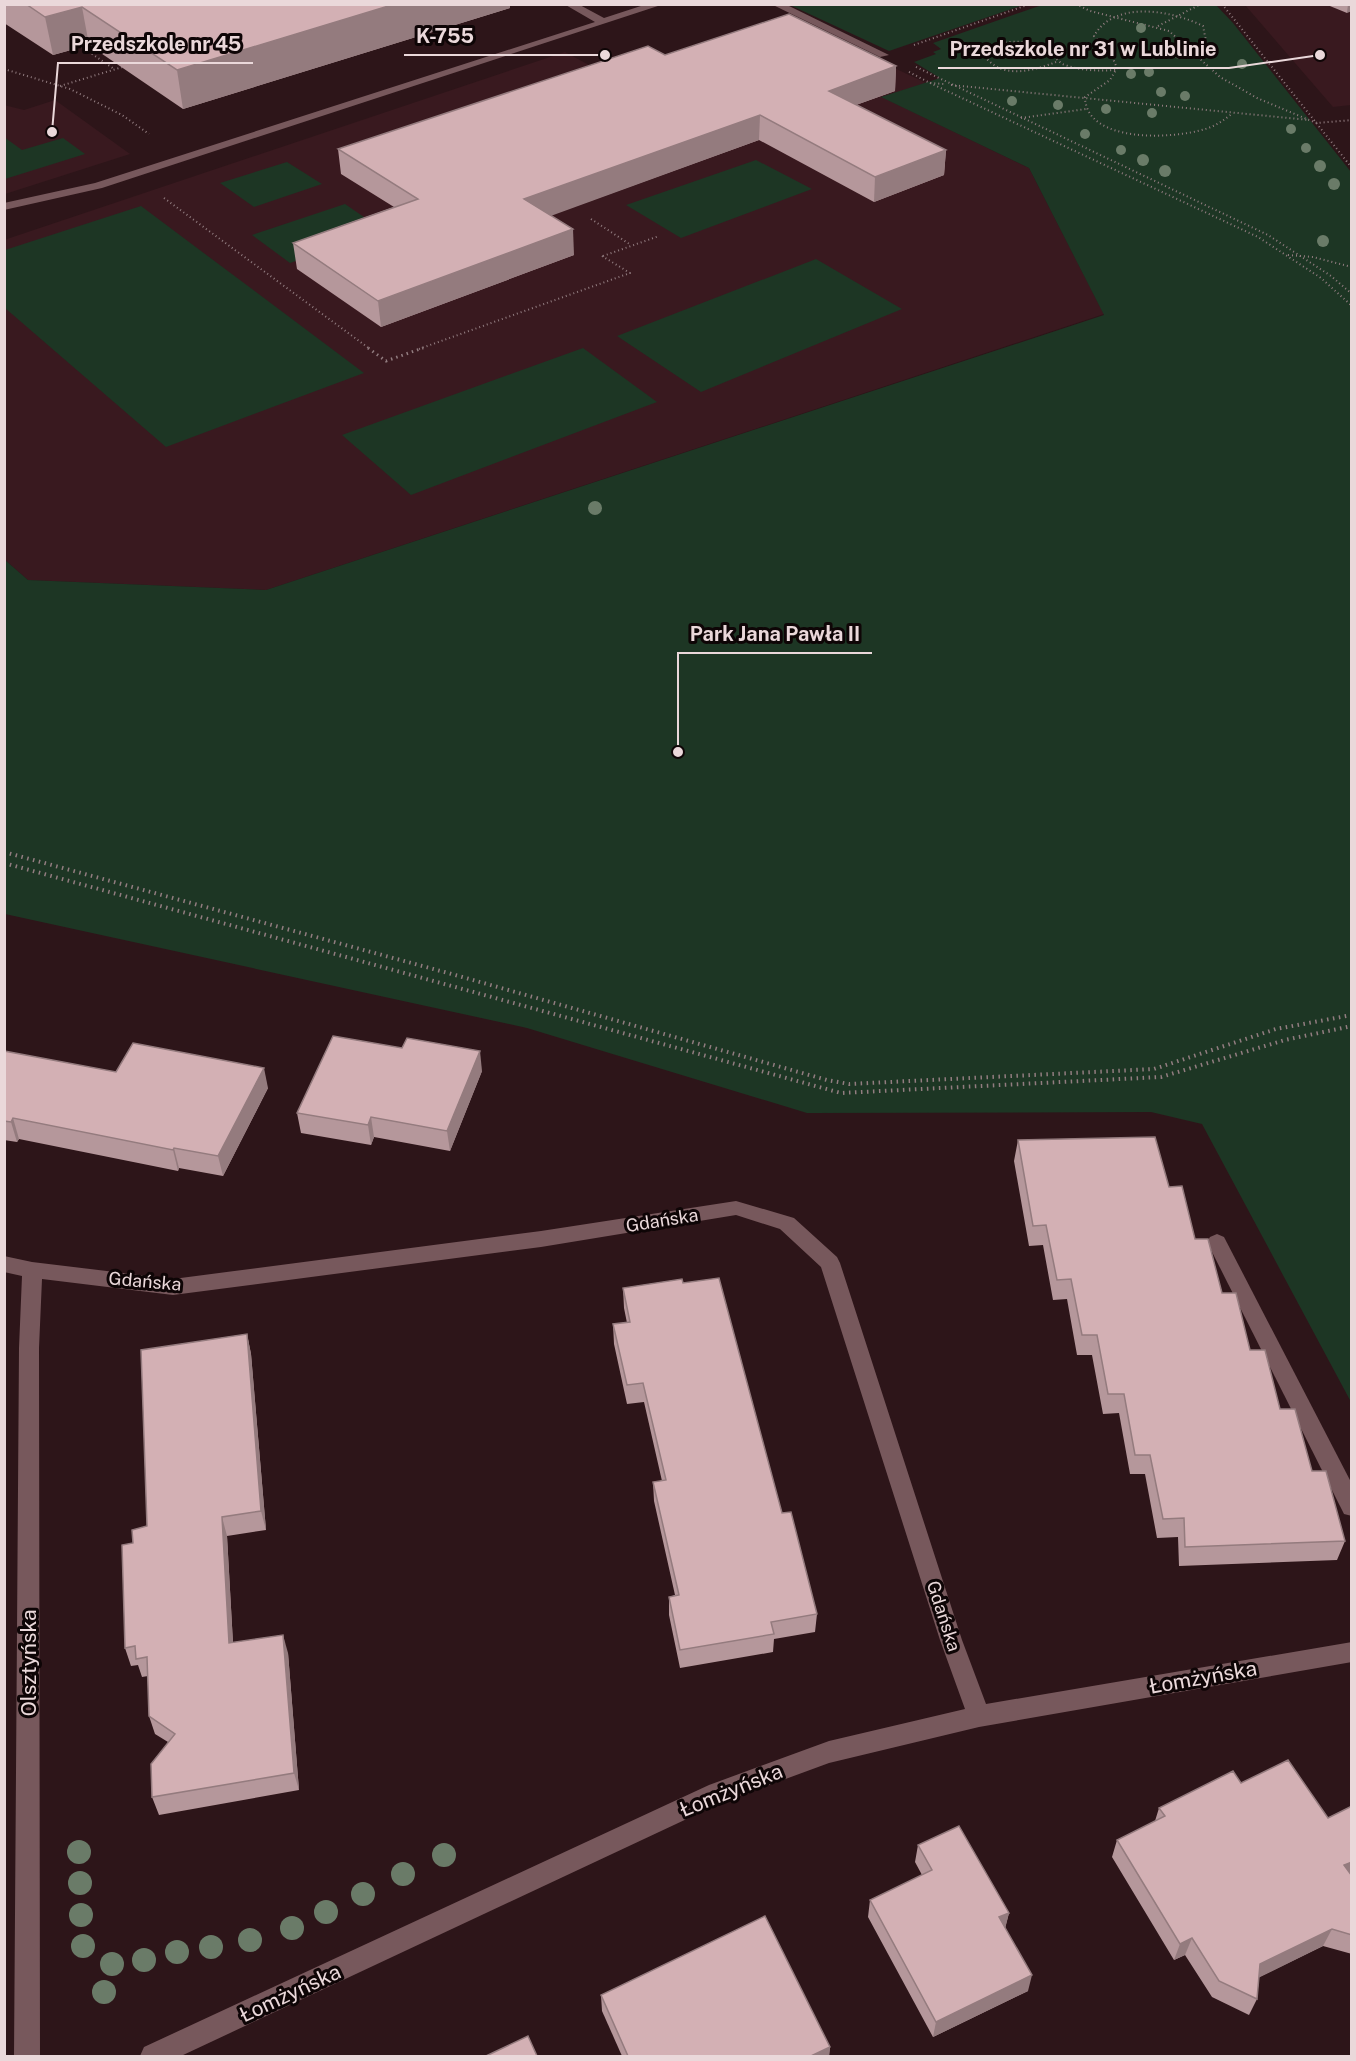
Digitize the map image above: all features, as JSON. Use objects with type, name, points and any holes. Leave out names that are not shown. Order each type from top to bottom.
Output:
[{"type":"street","points":[[569,4],[603,22]]},
{"type":"street","points":[[4,207],[98,186],[658,4]]},
{"type":"street","points":[[776,4],[884,55]]},
{"type":"street","name":"Gdańska","points":[[4,1264],[32,1270],[173,1287],[541,1239],[736,1208],[787,1223],[830,1263],[951,1640],[979,1716]]},
{"type":"street","points":[[1217,1242],[1352,1507]]},
{"type":"street","name":"Olsztyńska","points":[[27,2056],[28,1348],[32,1270]]},
{"type":"street","name":"Łomżyńska","points":[[153,2056],[717,1792],[829,1752],[979,1716],[1352,1652]]},
{"type":"path","points":[[1030,4],[880,56],[930,83],[1248,232],[1321,278],[1352,306]]},
{"type":"path","points":[[1076,4],[1111,16],[1158,26],[1180,37],[1207,68],[1238,88],[1309,120],[1317,123],[1352,120]]},
{"type":"path","points":[[1158,26],[1202,4]]},
{"type":"path","points":[[1222,4],[1352,168]]},
{"type":"path","points":[[1085,97],[1114,78],[1116,63],[1094,36],[1099,24],[1111,16],[1139,10],[1181,15],[1203,26],[1206,41],[1192,51]]},
{"type":"path","points":[[1056,62],[1039,69],[1017,71],[990,64],[984,55],[988,49],[999,44],[1025,43],[1048,50],[1056,62],[1073,68],[1116,70]]},
{"type":"path","points":[[82,47],[115,69]]},
{"type":"path","points":[[884,55],[912,66],[1248,224],[1301,255],[1352,294]]},
{"type":"path","points":[[60,86],[133,64]]},
{"type":"path","points":[[4,69],[60,86],[122,115],[184,158]]},
{"type":"path","points":[[930,83],[1309,120]]},
{"type":"path","points":[[1085,97],[1086,109],[1093,119],[1106,127],[1145,135],[1183,134],[1203,130],[1229,118],[1233,112]]},
{"type":"path","points":[[1013,121],[1030,115],[1086,109]]},
{"type":"path","points":[[157,194],[386,361],[630,273],[602,256],[659,236]]},
{"type":"path","points":[[591,219],[631,245]]},
{"type":"path","points":[[1287,255],[1301,255],[1352,267]]},
{"type":"path","points":[[4,852],[827,1080],[849,1084],[1154,1069],[1276,1029],[1352,1015]]},
{"type":"path","points":[[4,863],[841,1093],[1161,1077],[1285,1040],[1352,1026]]},
{"type":"shaded area","points":[[1245,5],[1351,5],[1351,105],[1333,107]]},
{"type":"shaded area","points":[[791,19],[926,83],[882,97],[1029,168],[1104,314],[266,590],[28,580],[5,560],[4,240],[565,52],[613,78]]},
{"type":"shaded area","points":[[55,100],[130,154],[5,194],[4,105],[24,110]]},
{"type":"green space","points":[[1215,4],[1233,23],[1351,172],[1351,1402],[1202,1124],[1151,1112],[807,1113],[527,1028],[5,914],[5,560],[28,580],[266,590],[1104,315],[1029,168],[881,97],[940,78],[914,62],[936,54],[933,52],[941,49],[933,43],[1042,5]]},
{"type":"green space","points":[[790,5],[1023,5],[889,51]]},
{"type":"green space","points":[[4,137],[22,150],[63,138],[85,154],[5,179]]},
{"type":"green space","points":[[756,160],[812,189],[681,238],[626,205]]},
{"type":"green space","points":[[287,162],[322,184],[254,207],[220,183]]},
{"type":"green space","points":[[345,204],[383,230],[290,263],[252,235]]},
{"type":"green space","points":[[141,206],[364,373],[166,447],[5,308],[5,250]]},
{"type":"green space","points":[[816,259],[902,309],[701,392],[617,336]]},
{"type":"green space","points":[[583,348],[657,402],[411,495],[342,435]]},
{"type":"building","points":[[26,4],[395,4],[177,70],[82,7],[45,17]]},
{"type":"building","points":[[789,14],[896,66],[829,91],[946,150],[875,177],[760,115],[524,199],[573,229],[378,301],[293,243],[418,199],[338,149],[648,46],[665,55]]},
{"type":"building","points":[[333,1036],[402,1048],[407,1038],[480,1051],[447,1131],[371,1117],[368,1125],[297,1113]]},
{"type":"building","points":[[133,1043],[264,1068],[218,1156],[174,1148],[173,1150],[13,1118],[11,1122],[4,1121],[4,1051],[116,1072]]},
{"type":"building","points":[[1155,1137],[1169,1187],[1182,1186],[1195,1239],[1208,1239],[1222,1293],[1236,1293],[1250,1350],[1265,1350],[1280,1409],[1295,1409],[1312,1471],[1326,1471],[1345,1541],[1185,1547],[1184,1518],[1163,1519],[1150,1455],[1135,1455],[1124,1394],[1108,1394],[1097,1335],[1082,1335],[1071,1279],[1057,1280],[1046,1225],[1033,1226],[1018,1140]]},
{"type":"building","points":[[719,1278],[782,1513],[791,1512],[817,1614],[771,1622],[774,1634],[680,1650],[669,1597],[679,1595],[653,1482],[666,1480],[643,1383],[627,1385],[613,1324],[630,1322],[623,1288],[682,1279],[683,1283]]},
{"type":"building","points":[[247,1334],[261,1511],[222,1517],[229,1643],[283,1635],[294,1773],[152,1797],[151,1764],[175,1734],[149,1716],[147,1657],[136,1659],[135,1646],[125,1648],[122,1545],[133,1543],[132,1530],[147,1526],[141,1350]]},
{"type":"building","points":[[1288,1760],[1328,1818],[1352,1806],[1352,1862],[1344,1865],[1352,1876],[1352,1935],[1332,1929],[1260,1964],[1257,1999],[1219,1981],[1192,1938],[1180,1944],[1117,1840],[1165,1816],[1159,1808],[1233,1771],[1241,1783]]},
{"type":"building","points":[[959,1826],[1009,1913],[999,1917],[1032,1975],[936,2022],[870,1900],[932,1870],[918,1845]]},
{"type":"building","points":[[765,1916],[830,2047],[811,2056],[628,2056],[601,1995]]},
{"type":"building","points":[[528,2036],[537,2056],[486,2056]]},
{"type":"place","name":"K-755","points":[[605,55]]},
{"type":"place","name":"Przedszkole nr 31 w Lublinie","points":[[1320,55]]},
{"type":"place","name":"Przedszkole nr 45","points":[[52,132]]},
{"type":"place","name":"Park Jana Pawła II","points":[[678,752]]}]
